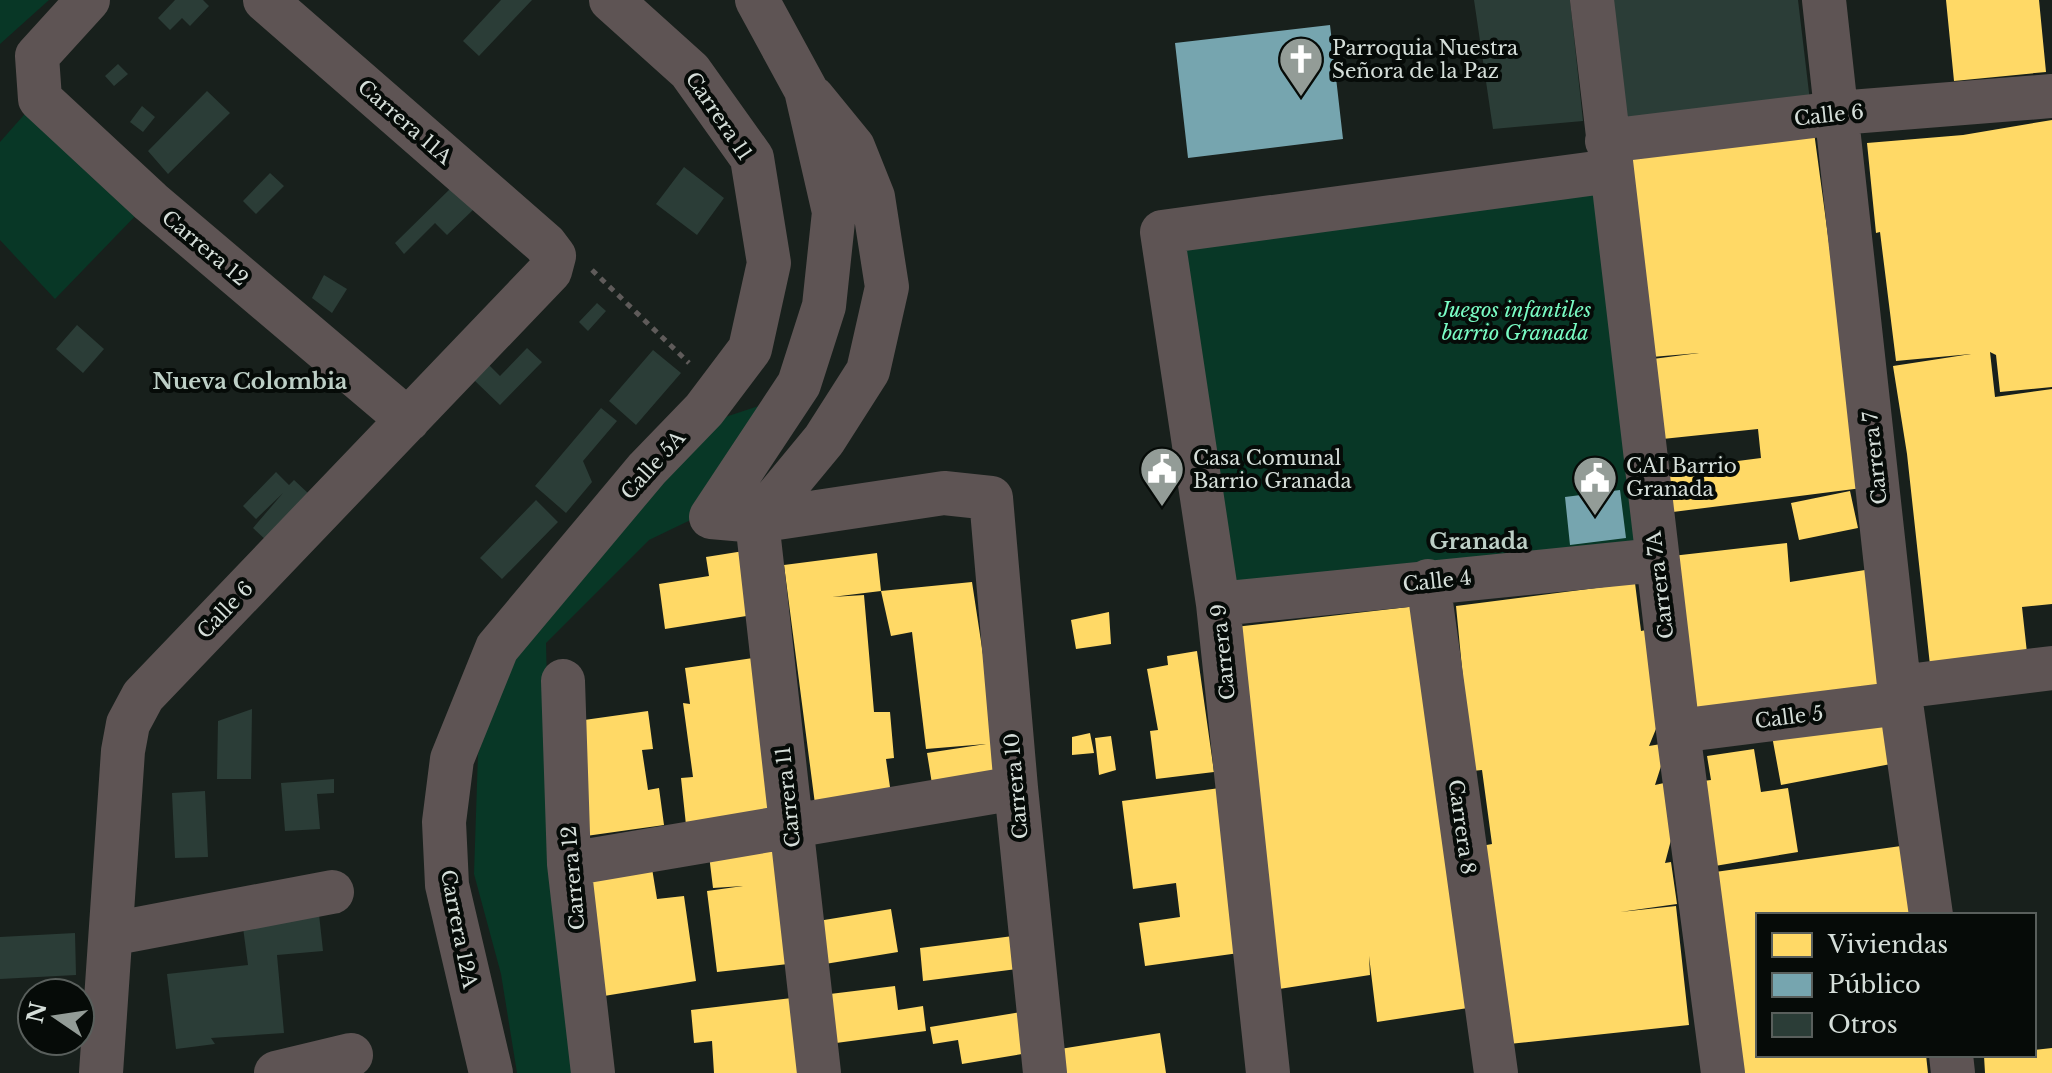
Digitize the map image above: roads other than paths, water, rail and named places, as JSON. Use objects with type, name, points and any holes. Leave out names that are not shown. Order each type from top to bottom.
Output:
[{"type":"street","name":"Carrera 12","points":[[88,0],[37,56],[40,99],[151,202],[408,420]]},
{"type":"street","name":"Carrera 11A","points":[[265,0],[550,250]]},
{"type":"street","name":"Carrera 11","points":[[611,0],[690,71],[752,158],[769,263]]},
{"type":"street","points":[[757,0],[806,90],[853,147],[873,197],[887,287],[868,371],[824,440],[757,521],[711,517],[799,384],[824,306],[834,212],[806,90]]},
{"type":"street","name":"Carrera 7A","points":[[1592,0],[1657,560],[1723,1073]]},
{"type":"street","name":"Carrera 7","points":[[1824,0],[1900,695],[1931,913]]},
{"type":"street","name":"Calle 6","points":[[1162,232],[1609,156],[1838,113],[2052,96]]},
{"type":"street","name":"Carrera 9","points":[[1162,232],[1218,604],[1268,1073]]},
{"type":"street","name":"Calle 6","points":[[101,1073],[123,751],[128,724],[143,696],[550,271],[550,250]]},
{"type":"street","name":"Calle 5A","points":[[497,648],[647,469],[712,401],[750,349],[769,263]]},
{"type":"street","points":[[712,401],[799,384]]},
{"type":"street","name":"Carrera 10","points":[[757,521],[944,493],[991,498],[1045,1073]]},
{"type":"street","name":"Carrera 11","points":[[757,521],[819,1073]]},
{"type":"street","name":"Calle 4","points":[[1218,604],[1657,560]]},
{"type":"street","name":"Carrera 8","points":[[1428,581],[1496,1073]]},
{"type":"street","name":"Carrera 12A","points":[[491,1073],[447,885],[444,822],[452,759],[497,648]]},
{"type":"street","name":"Calle 5","points":[[1678,731],[2052,668]]},
{"type":"street","name":"Carrera 12","points":[[563,681],[569,864],[593,1073]]},
{"type":"street","points":[[569,864],[1016,788]]},
{"type":"street","points":[[111,934],[332,892]]},
{"type":"street","points":[[276,1073],[351,1055]]},
{"type":"place","name":"Parroquia Nuestra Señora de la Paz","points":[[1301,98]]},
{"type":"place","name":"Casa Comunal Barrio Granada","points":[[1162,508]]},
{"type":"place","name":"CAI Barrio Granada","points":[[1595,517]]},
{"type":"district","name":"Nueva Colombia","points":[[250,381]]},
{"type":"district","name":"Granada","points":[[1479,541]]},
{"type":"park label","name":"Juegos infantiles barrio Granada","points":[[1515,322]]}]
